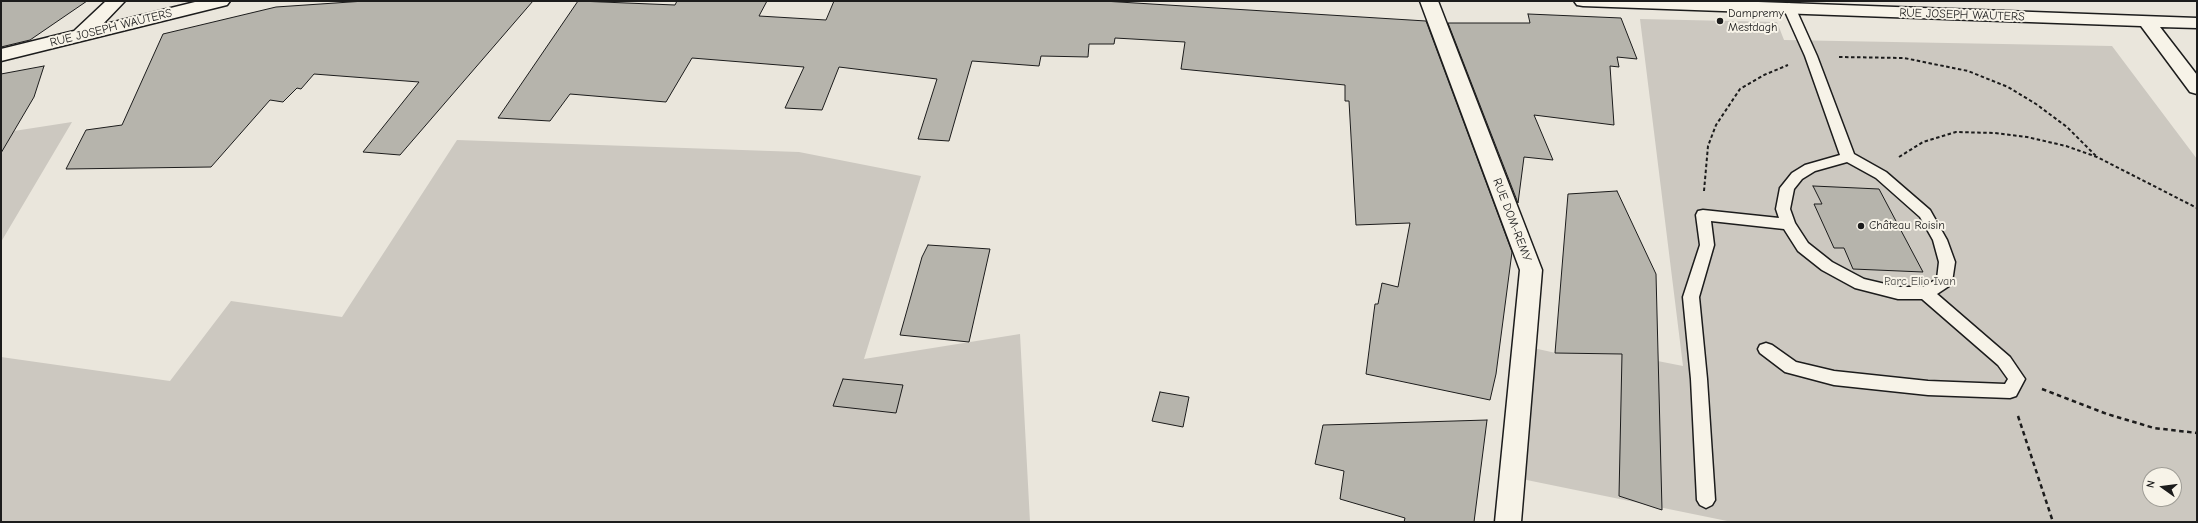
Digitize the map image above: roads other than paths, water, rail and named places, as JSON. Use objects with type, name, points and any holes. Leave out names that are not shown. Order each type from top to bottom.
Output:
[{"type":"street","points":[[80,36],[116,1]]},
{"type":"street","name":"RUE JOSEPH WAUTERS","points":[[1,55],[220,1]]},
{"type":"street","name":"RUE DOM-REMY","points":[[1429,1],[1531,270],[1508,522]]},
{"type":"street","name":"RUE JOSEPH WAUTERS","points":[[1583,1],[1789,7],[2197,23]]},
{"type":"street","points":[[2146,21],[2197,88]]},
{"type":"lane","points":[[1789,7],[1811,56],[1848,157],[1881,175],[1924,214],[1940,240],[1947,262],[1944,282],[1926,293],[1898,293],[1860,284],[1827,266],[1803,247],[1788,224],[1783,208],[1787,188],[1797,176],[1810,168],[1848,157]]},
{"type":"lane","points":[[1706,500],[1699,379],[1691,297],[1707,245],[1703,215],[1788,224]]},
{"type":"lane","points":[[1766,348],[1791,367],[1834,378],[1928,388],[2014,385],[2004,361],[1926,293]]},
{"type":"place","name":"Dampremy Mestdagh","points":[[1720,21]]},
{"type":"place","name":"Château Roisin","points":[[1861,226]]},
{"type":"park label","name":"Parc Elio Ivan","points":[[1920,282]]}]
